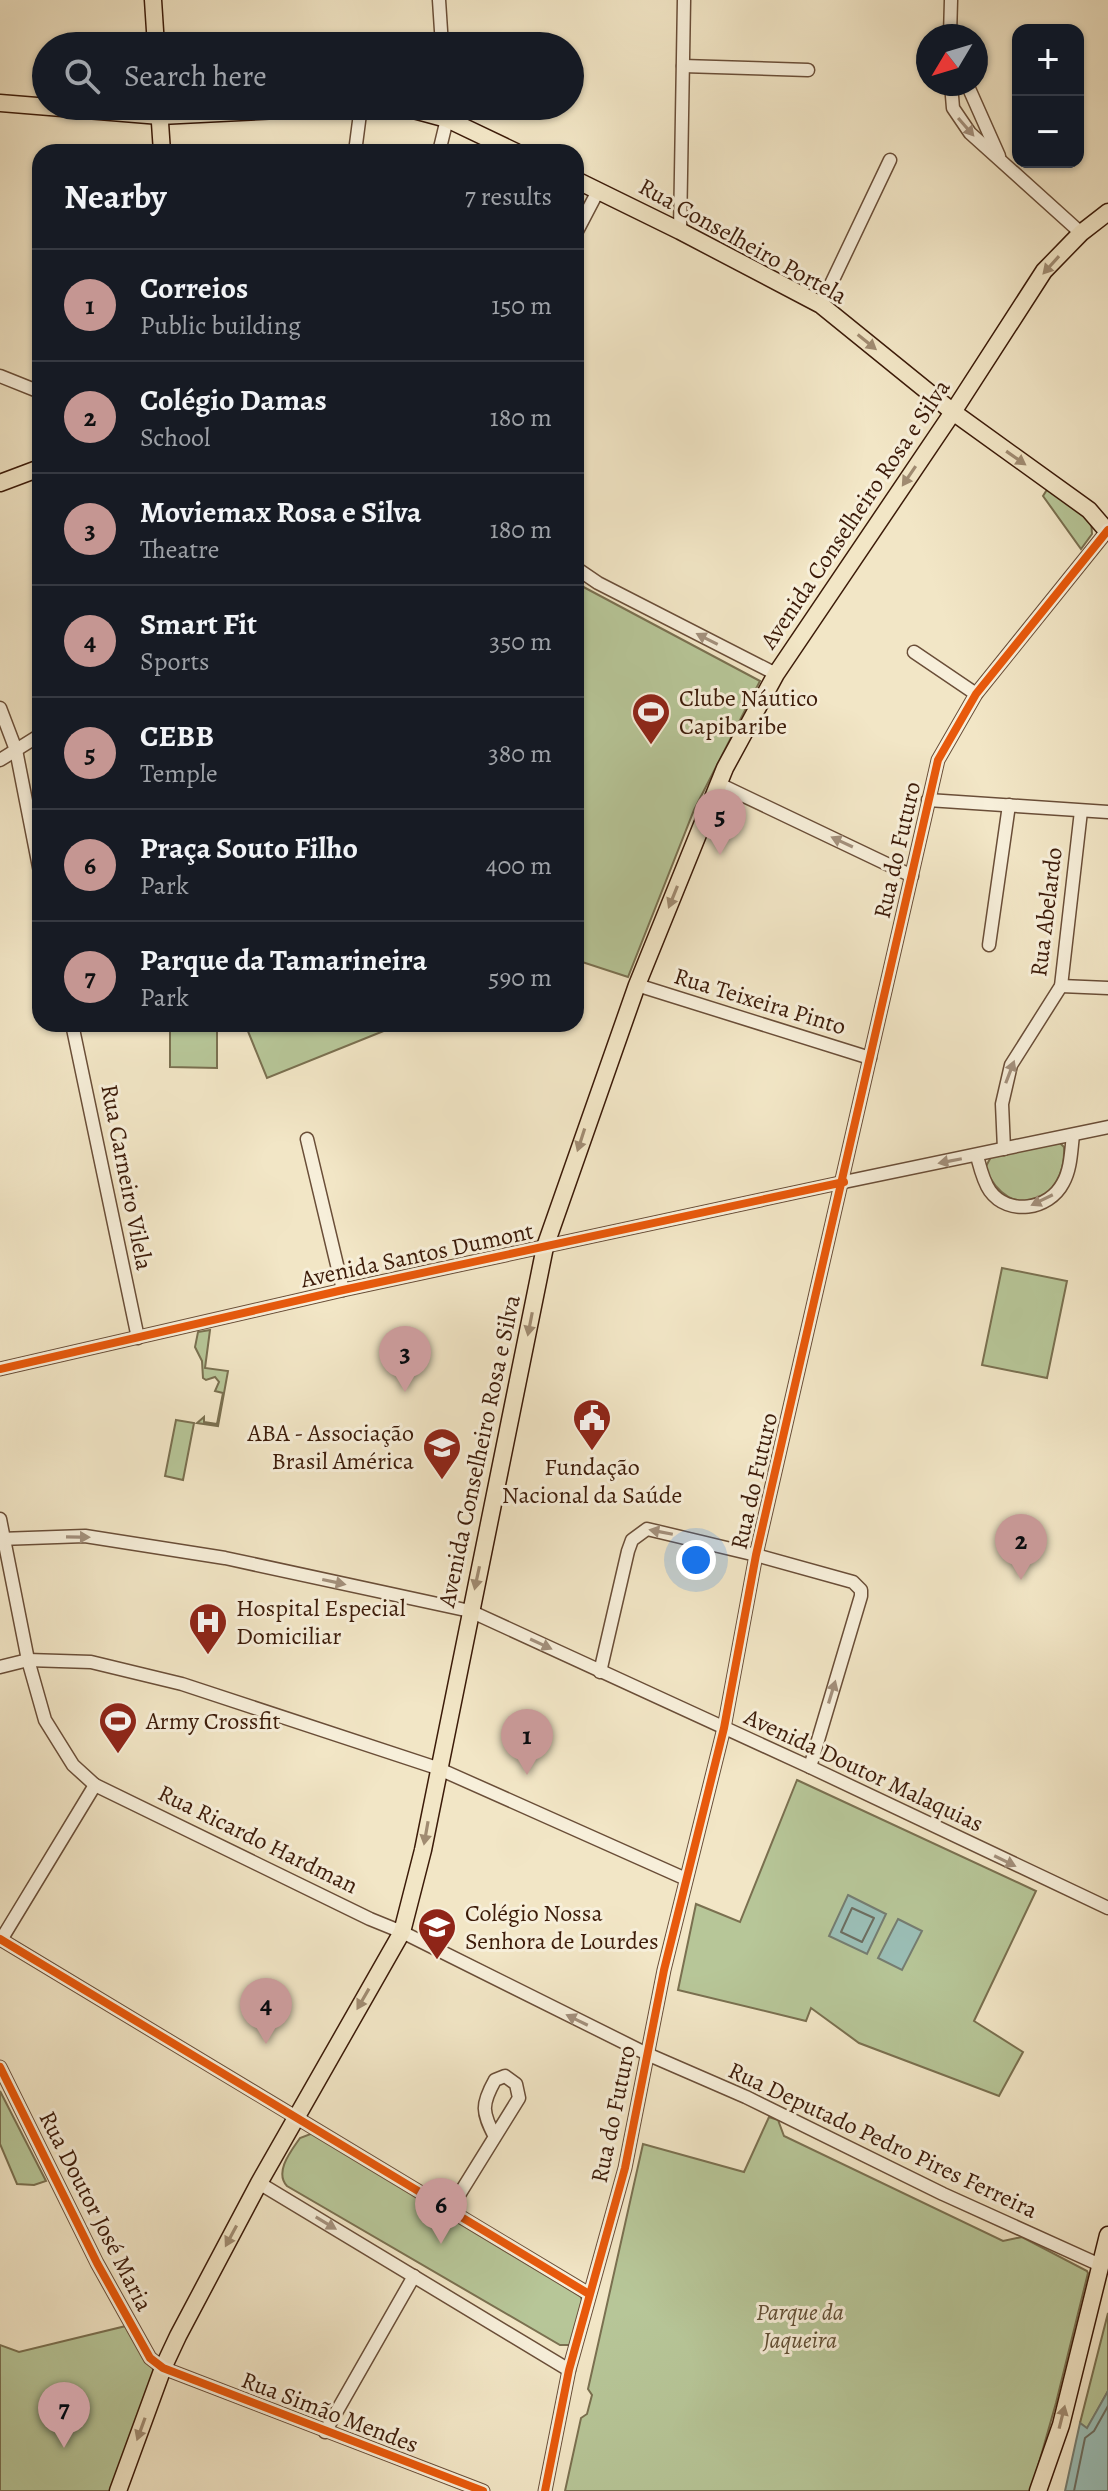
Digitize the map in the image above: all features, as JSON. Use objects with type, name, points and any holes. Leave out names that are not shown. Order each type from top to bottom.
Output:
[{"type":"main road","points":[[153,0],[155,32]]},
{"type":"main road","points":[[0,103],[32,105]]},
{"type":"main road","points":[[160,120],[162,144]]},
{"type":"main road","points":[[459,120],[502,144]]},
{"type":"main road","name":"Rua Conselheiro Portela","points":[[584,184],[821,305],[953,412],[1068,493],[1108,531]]},
{"type":"main road","name":"Avenida Conselheiro Rosa e Silva","points":[[118,2491],[163,2368],[259,2183],[402,1932],[423,1850],[437,1768],[515,1406],[545,1247],[637,985],[719,784],[776,674],[1044,271],[1081,233],[1108,212]]},
{"type":"main road","points":[[0,483],[32,471]]},
{"type":"main road","points":[[1038,2491],[1061,2425],[1108,2235]]},
{"type":"street","points":[[439,0],[441,32]]},
{"type":"street","points":[[680,231],[684,0]]},
{"type":"street","points":[[950,24],[951,0]]},
{"type":"street","points":[[683,66],[808,70]]},
{"type":"street","points":[[953,96],[957,117],[970,133],[1081,233]]},
{"type":"street","points":[[972,96],[1000,159]]},
{"type":"street","points":[[356,144],[359,120]]},
{"type":"street","points":[[440,144],[445,120]]},
{"type":"street","points":[[821,305],[890,160]]},
{"type":"street","points":[[584,218],[598,191]]},
{"type":"street","points":[[0,376],[32,389]]},
{"type":"street","name":"Rua do Futuro","points":[[545,2491],[569,2370],[625,2168],[686,1879],[724,1728],[756,1555],[844,1182],[938,760],[976,694],[1108,531]]},
{"type":"street","points":[[584,573],[776,674]]},
{"type":"street","points":[[914,652],[976,694]]},
{"type":"street","points":[[0,708],[16,750],[32,831]]},
{"type":"street","points":[[0,760],[32,740]]},
{"type":"street","points":[[719,784],[912,876]]},
{"type":"street","points":[[928,800],[1108,812]]},
{"type":"street","points":[[989,945],[1009,805]]},
{"type":"street","name":"Rua Abelardo","points":[[1004,1149],[1002,1104],[1011,1065],[1061,986],[1081,811]]},
{"type":"street","name":"Rua Teixeira Pinto","points":[[637,985],[870,1058]]},
{"type":"street","points":[[1061,986],[1108,988]]},
{"type":"street","name":"Rua Carneiro Vilela","points":[[74,1032],[138,1338]]},
{"type":"street","name":"Avenida Santos Dumont","points":[[0,1369],[343,1290],[1108,1127]]},
{"type":"street","points":[[977,1156],[985,1181],[997,1198],[1013,1207],[1038,1205],[1059,1190],[1064,1182],[1073,1135]]},
{"type":"street","points":[[307,1139],[343,1290]]},
{"type":"street","points":[[0,1519],[1,1538],[28,1660],[45,1720],[73,1765],[95,1785],[1,1939],[589,2294]]},
{"type":"street","points":[[600,1672],[628,1551],[638,1533],[647,1529],[853,1582],[861,1590],[810,1767]]},
{"type":"street","name":"Avenida Doutor Malaquias","points":[[1,1538],[85,1536],[225,1558],[470,1611],[1108,1908]]},
{"type":"street","points":[[0,1667],[28,1660],[91,1662],[182,1684],[437,1768],[686,1879]]},
{"type":"street","name":"Rua Ricardo Hardman","points":[[95,1785],[647,2054]]},
{"type":"street","name":"Rua Deputado Pedro Pires Ferreira","points":[[647,2054],[746,2097],[943,2194],[1100,2265]]},
{"type":"street","name":"Rua Doutor José Maria","points":[[0,2067],[122,2312],[150,2358],[163,2368]]},
{"type":"street","points":[[449,2211],[495,2137]]},
{"type":"street","points":[[259,2183],[569,2370]]},
{"type":"street","points":[[325,2432],[414,2276]]},
{"type":"street","name":"Rua Simão Mendes","points":[[163,2368],[483,2491]]},
{"type":"green space","points":[[1048,488],[1091,519],[1092,534],[1081,549],[1043,496]]},
{"type":"green space","name":"Clube Náutico Capibaribe","points":[[584,587],[760,681],[694,810],[628,977],[584,963]]},
{"type":"green space","points":[[170,1032],[217,1032],[217,1068],[170,1067]]},
{"type":"green space","points":[[248,1032],[381,1032],[267,1078]]},
{"type":"green space","points":[[1060,1143],[1064,1147],[1062,1166],[1056,1181],[1047,1193],[1035,1200],[1022,1201],[1008,1197],[996,1186],[985,1168],[991,1157]]},
{"type":"green space","points":[[1002,1268],[1067,1281],[1047,1378],[982,1365]]},
{"type":"green space","points":[[210,1330],[205,1368],[228,1371],[218,1426],[197,1423],[204,1417],[204,1422],[217,1424],[223,1393],[215,1391],[219,1382],[215,1377],[203,1378],[202,1361],[195,1347],[198,1332]]},
{"type":"green space","points":[[176,1420],[194,1423],[183,1480],[165,1476]]},
{"type":"green space","points":[[797,1780],[1036,1891],[974,2021],[1023,2052],[999,2096],[859,2043],[811,2008],[806,2021],[678,1990],[696,1904],[740,1922]]},
{"type":"green space","points":[[0,2091],[46,2181],[34,2185],[17,2184],[0,2144]]},
{"type":"green space","name":"Parque da Jaqueira","points":[[769,2117],[778,2120],[784,2136],[1003,2241],[1022,2237],[1087,2271],[1056,2403],[1031,2491],[565,2491],[581,2418],[587,2414],[592,2395],[588,2389],[643,2144],[744,2172]]},
{"type":"green space","points":[[313,2133],[580,2295],[582,2300],[571,2345],[560,2345],[287,2186],[282,2174],[285,2162],[300,2138]]},
{"type":"green space","points":[[1108,2313],[1108,2391],[1087,2429],[1080,2423]]},
{"type":"green space","points":[[126,2326],[156,2373],[112,2491],[0,2491],[0,2345],[19,2352]]},
{"type":"water","points":[[848,1895],[886,1914],[867,1954],[829,1936]]},
{"type":"water","points":[[898,1919],[922,1931],[902,1970],[878,1958]]},
{"type":"water","points":[[1108,2391],[1108,2491],[1065,2491],[1080,2423],[1087,2428]]},
{"type":"cycle path","points":[[545,2491],[569,2370],[625,2168],[664,1970],[724,1728],[756,1555],[938,760],[976,694],[1108,530]]},
{"type":"cycle path","points":[[0,1369],[343,1290],[844,1182]]},
{"type":"cycle path","points":[[0,1939],[589,2294]]},
{"type":"cycle path","points":[[0,2067],[97,2263],[150,2358],[163,2368],[483,2491]]},
{"type":"place","name":"Clube Náutico Capibaribe","points":[[651,746]]},
{"type":"place","name":"CEBB","points":[[720,855]]},
{"type":"place","name":"Moviemax Rosa e Silva","points":[[405,1392]]},
{"type":"place","name":"Fundação Nacional da Saúde","points":[[592,1452]]},
{"type":"place","name":"ABA - Associação Brasil América","points":[[442,1481]]},
{"type":"place","name":"Colégio Damas","points":[[1021,1580]]},
{"type":"place","name":"Hospital Especial Domiciliar","points":[[208,1656]]},
{"type":"place","name":"Army Crossfit","points":[[118,1755]]},
{"type":"place","name":"Correios","points":[[527,1775]]},
{"type":"place","name":"Colégio Nossa Senhora de Lourdes","points":[[437,1961]]},
{"type":"place","name":"Smart Fit","points":[[266,2044]]},
{"type":"place","name":"Praça Souto Filho","points":[[441,2244]]},
{"type":"place","name":"Parque da Tamarineira","points":[[64,2448]]}]
